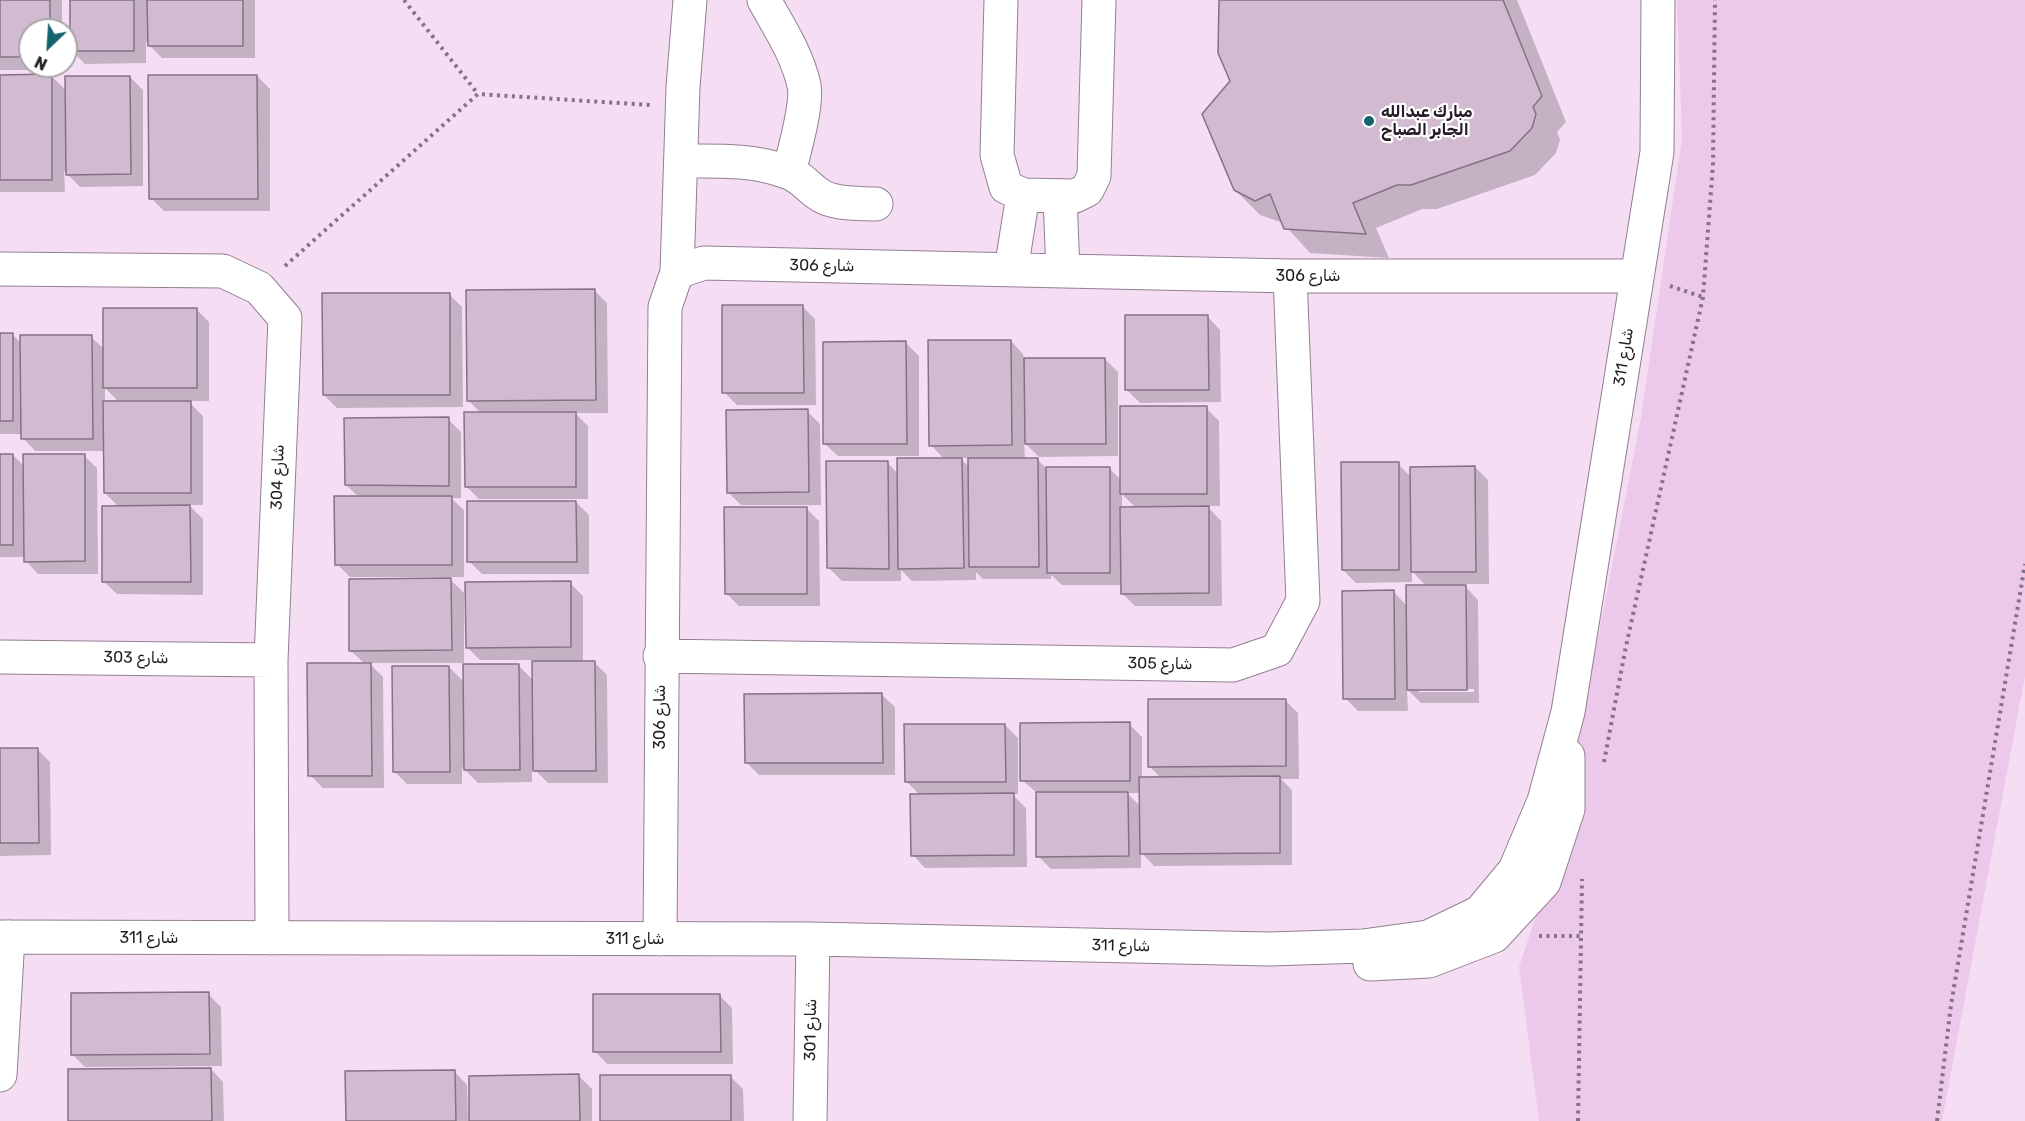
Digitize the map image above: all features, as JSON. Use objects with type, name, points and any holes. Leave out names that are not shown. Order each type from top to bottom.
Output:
[{"type":"street","points":[[677,272],[682,107],[690,0]]},
{"type":"street","points":[[764,0],[794,55],[804,87],[797,140],[789,172]]},
{"type":"street","points":[[1001,0],[997,155],[1006,187],[1023,195],[1060,197],[1075,196],[1087,190],[1094,176],[1099,0]]},
{"type":"street","name":"شارع 311","points":[[4,937],[813,939],[1269,949],[1363,946],[1428,937],[1480,912],[1515,870],[1544,801],[1568,712],[1657,152],[1658,0]]},
{"type":"street","points":[[681,161],[737,161],[789,172],[804,180],[818,194],[842,202],[876,204]]},
{"type":"street","points":[[1011,270],[1023,195]]},
{"type":"street","points":[[1060,197],[1063,271]]},
{"type":"street","name":"شارع 306","points":[[660,939],[660,656],[665,307],[677,272],[704,263],[1290,276],[1637,276]]},
{"type":"street","name":"شارع 304","points":[[0,269],[224,271],[259,288],[285,318],[271,660],[272,938]]},
{"type":"street","name":"شارع 305","points":[[660,656],[1233,665],[1277,650],[1303,601],[1290,276]]},
{"type":"street","name":"شارع 303","points":[[0,657],[271,660]]},
{"type":"street","points":[[0,1075],[4,937]]},
{"type":"street","name":"شارع 301","points":[[810,1121],[813,939]]},
{"type":"path","points":[[404,0],[478,94]]},
{"type":"path","points":[[1603,764],[1625,651],[1703,297],[1713,164],[1715,0]]},
{"type":"path","points":[[259,288],[478,94],[682,107]]},
{"type":"path","points":[[1937,1121],[1951,1005],[2025,564]]},
{"type":"path","points":[[1578,1121],[1582,878]]},
{"type":"shaded area","points":[[1677,0],[2025,0],[2025,676],[1942,1121],[1539,1121],[1519,967],[1539,907],[1585,704],[1641,418],[1682,138]]},
{"type":"building","points":[[0,0],[50,0],[50,18],[18,18],[18,57],[0,57]]},
{"type":"building","points":[[70,0],[134,0],[134,51],[78,51],[78,18],[70,18]]},
{"type":"building","points":[[147,0],[243,0],[243,46],[148,46]]},
{"type":"building","name":"مبارك عبدالله الجابر الصباح","points":[[1219,0],[1503,0],[1542,96],[1533,107],[1536,114],[1532,128],[1510,151],[1411,185],[1397,185],[1353,203],[1366,234],[1284,229],[1270,194],[1255,201],[1234,190],[1202,114],[1230,81],[1218,53]]},
{"type":"building","points":[[0,75],[18,75],[18,78],[52,78],[52,180],[0,180]]},
{"type":"building","points":[[148,75],[257,75],[258,199],[149,199]]},
{"type":"building","points":[[130,76],[131,174],[66,175],[65,78]]},
{"type":"building","points":[[595,289],[596,400],[467,401],[466,290]]},
{"type":"building","points":[[322,293],[450,293],[450,395],[323,395]]},
{"type":"building","points":[[722,305],[803,305],[804,393],[722,393]]},
{"type":"building","points":[[103,308],[197,308],[197,388],[103,388]]},
{"type":"building","points":[[1125,315],[1208,315],[1209,390],[1125,390]]},
{"type":"building","points":[[0,333],[13,333],[13,421],[0,421]]},
{"type":"building","points":[[20,335],[92,335],[93,439],[21,439]]},
{"type":"building","points":[[928,340],[1011,340],[1012,445],[929,446]]},
{"type":"building","points":[[906,341],[907,444],[823,444],[823,342]]},
{"type":"building","points":[[1024,358],[1105,358],[1106,444],[1025,444]]},
{"type":"building","points":[[103,401],[191,401],[191,493],[104,493]]},
{"type":"building","points":[[1120,406],[1207,406],[1207,494],[1120,494]]},
{"type":"building","points":[[808,409],[809,492],[727,493],[726,410]]},
{"type":"building","points":[[464,412],[576,412],[576,487],[465,487]]},
{"type":"building","points":[[449,417],[449,486],[345,485],[344,418]]},
{"type":"building","points":[[0,454],[13,454],[13,545],[0,545]]},
{"type":"building","points":[[23,454],[85,454],[85,561],[24,562]]},
{"type":"building","points":[[897,458],[962,458],[964,568],[898,569]]},
{"type":"building","points":[[968,458],[1038,458],[1039,567],[969,567]]},
{"type":"building","points":[[826,461],[888,461],[889,569],[827,568]]},
{"type":"building","points":[[1341,462],[1399,462],[1399,570],[1342,570]]},
{"type":"building","points":[[1475,466],[1476,572],[1411,572],[1410,467]]},
{"type":"building","points":[[1046,467],[1110,467],[1110,573],[1047,573]]},
{"type":"building","points":[[334,496],[452,496],[452,565],[335,565]]},
{"type":"building","points":[[467,501],[576,501],[577,562],[467,562]]},
{"type":"building","points":[[190,505],[191,582],[102,582],[102,506]]},
{"type":"building","points":[[1209,506],[1209,593],[1121,594],[1120,507]]},
{"type":"building","points":[[724,507],[807,507],[807,594],[725,594]]},
{"type":"building","points":[[451,578],[452,650],[349,651],[349,579]]},
{"type":"building","points":[[571,581],[571,647],[466,648],[465,582]]},
{"type":"building","points":[[1406,585],[1466,585],[1467,690],[1407,690]]},
{"type":"building","points":[[1394,590],[1395,699],[1343,699],[1342,591]]},
{"type":"building","points":[[532,661],[595,661],[596,771],[533,771]]},
{"type":"building","points":[[307,663],[371,663],[372,776],[308,776]]},
{"type":"building","points":[[463,664],[519,664],[520,770],[464,770]]},
{"type":"building","points":[[392,666],[449,666],[450,772],[393,772]]},
{"type":"building","points":[[882,693],[883,763],[745,763],[744,694]]},
{"type":"building","points":[[1148,699],[1286,699],[1286,766],[1148,767]]},
{"type":"building","points":[[1130,722],[1130,781],[1020,781],[1020,723]]},
{"type":"building","points":[[904,724],[1005,724],[1006,782],[905,782]]},
{"type":"building","points":[[0,748],[38,748],[39,843],[0,843]]},
{"type":"building","points":[[1280,776],[1280,853],[1140,854],[1139,777]]},
{"type":"building","points":[[1036,792],[1128,792],[1129,856],[1036,857]]},
{"type":"building","points":[[1014,793],[1014,855],[911,856],[910,794]]},
{"type":"building","points":[[209,992],[210,1054],[71,1055],[71,993]]},
{"type":"building","points":[[593,994],[720,994],[721,1052],[593,1052]]},
{"type":"building","points":[[211,1068],[212,1121],[68,1121],[68,1069]]},
{"type":"building","points":[[455,1070],[456,1121],[346,1121],[345,1071]]},
{"type":"building","points":[[579,1074],[580,1121],[469,1121],[469,1076]]},
{"type":"building","points":[[600,1075],[731,1075],[731,1121],[600,1121]]},
{"type":"place","name":"مبارك عبدالله الجابر الصباح","points":[[1369,121]]}]
